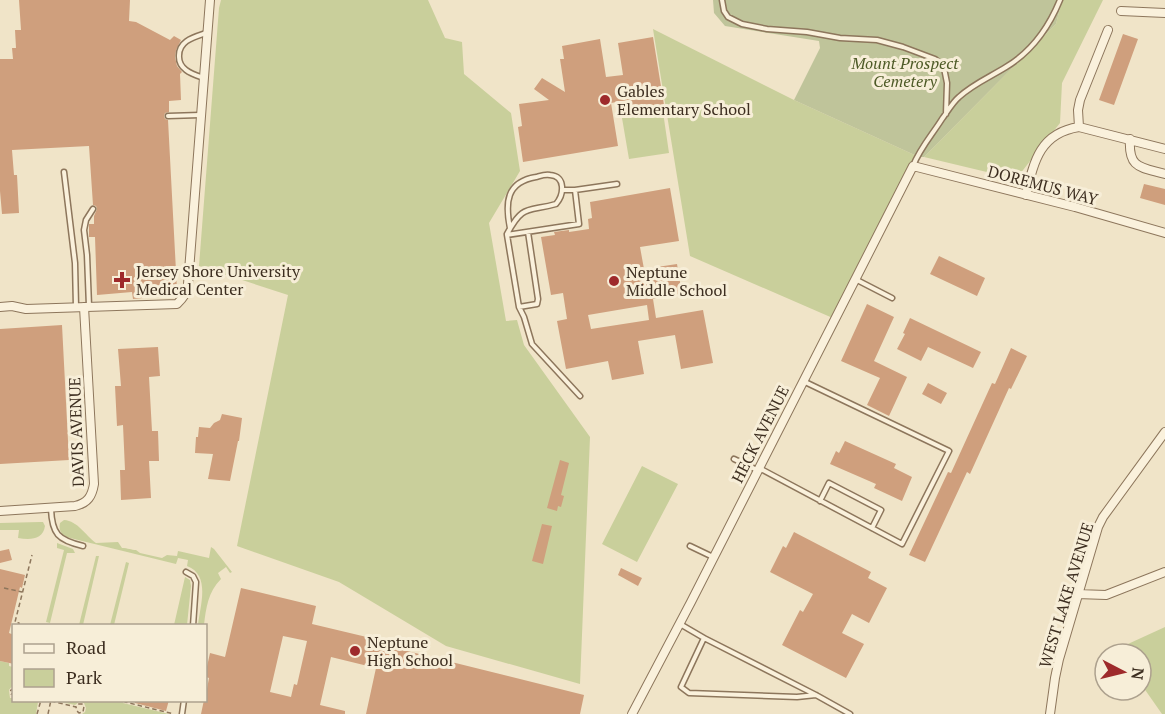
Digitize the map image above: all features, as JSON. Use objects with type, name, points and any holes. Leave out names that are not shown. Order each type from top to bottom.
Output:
[{"type":"street","points":[[0,307],[12,306],[26,309],[177,304],[186,292],[210,0]]},
{"type":"street","points":[[1121,10],[1165,13]]},
{"type":"street","points":[[1079,128],[1080,100],[1108,30]]},
{"type":"street","points":[[1026,195],[1034,165],[1044,145],[1059,132],[1068,129],[1079,128],[1165,149]]},
{"type":"street","points":[[1130,139],[1129,152],[1132,161],[1138,166],[1165,174]]},
{"type":"street","name":"DOREMUS WAY","points":[[912,166],[1074,207],[1165,233]]},
{"type":"street","name":"HECK AVENUE","points":[[632,714],[912,166]]},
{"type":"street","name":"DAVIS AVENUE","points":[[0,511],[81,505],[93,493],[83,307]]},
{"type":"street","name":"WEST LAKE AVENUE","points":[[1050,714],[1059,659],[1098,527],[1165,432]]},
{"type":"street","points":[[1077,594],[1106,595],[1165,572]]},
{"type":"lane","points":[[722,0],[724,11],[728,16],[742,24],[840,38],[877,40],[935,59],[945,68],[946,114]]},
{"type":"lane","points":[[912,166],[918,153],[952,104],[967,90],[1025,53],[1042,33],[1060,0]]},
{"type":"lane","points":[[204,78],[187,71],[179,59],[179,54],[182,45],[189,39],[207,33]]},
{"type":"lane","points":[[168,116],[201,115]]},
{"type":"lane","points":[[64,172],[83,307]]},
{"type":"lane","points":[[510,228],[507,206],[515,186],[523,180],[553,175],[560,181],[563,190],[556,204],[524,211],[516,218],[507,235],[519,307],[532,344],[580,396]]},
{"type":"lane","points":[[563,190],[617,184]]},
{"type":"lane","points":[[507,235],[579,224],[575,190]]},
{"type":"lane","points":[[83,307],[87,255],[84,230],[86,220],[93,209]]},
{"type":"lane","points":[[519,307],[537,304],[538,299],[528,232]]},
{"type":"lane","points":[[855,279],[892,298]]},
{"type":"lane","points":[[734,459],[758,469],[902,544],[949,451],[802,381]]},
{"type":"lane","points":[[820,501],[829,483],[881,510],[872,528]]},
{"type":"lane","points":[[51,508],[51,523],[57,533],[66,541],[83,546]]},
{"type":"lane","points":[[690,546],[714,557]]},
{"type":"lane","points":[[186,572],[193,576],[196,582],[193,624]]},
{"type":"lane","points":[[679,624],[850,714]]},
{"type":"lane","points":[[704,638],[681,687],[689,693],[797,697],[816,695]]},
{"type":"path","points":[[19,624],[15,622],[32,555]]},
{"type":"path","points":[[4,588],[23,592]]},
{"type":"path","points":[[55,702],[76,707]]},
{"type":"path","points":[[125,702],[174,714]]},
{"type":"green space","points":[[221,0],[428,0],[445,38],[462,42],[464,74],[511,113],[520,171],[489,223],[506,321],[517,320],[524,345],[590,437],[580,684],[446,646],[339,582],[237,546],[288,295],[199,266]]},
{"type":"green space","name":"Mount Prospect Cemetery","points":[[713,0],[1062,0],[1056,24],[924,157],[919,157],[794,100],[820,48],[819,41],[725,26],[714,13]]},
{"type":"green space","points":[[1062,0],[1103,0],[1062,83],[1060,123],[1016,179],[924,157],[1056,24]]},
{"type":"green space","points":[[653,29],[794,100],[919,157],[835,319],[690,256]]},
{"type":"green space","points":[[663,112],[669,153],[629,159],[622,118]]},
{"type":"green space","points":[[642,466],[678,484],[637,562],[602,544]]},
{"type":"green space","points":[[64,520],[69,521],[96,543],[118,542],[122,548],[162,558],[167,555],[177,556],[178,551],[209,558],[211,547],[232,572],[230,573],[226,567],[218,573],[221,579],[210,595],[204,624],[198,624],[202,584],[194,570],[187,566],[188,560],[178,558],[176,564],[70,538],[60,531],[60,523]]},
{"type":"green space","points":[[43,522],[44,531],[35,538],[18,538],[19,530],[0,530],[0,523]]},
{"type":"green space","points":[[57,543],[73,549],[75,553],[67,553],[50,623],[46,622],[64,550],[57,548]]},
{"type":"green space","points":[[96,556],[99,556],[83,624],[79,624]]},
{"type":"green space","points":[[126,562],[129,563],[114,624],[110,624]]},
{"type":"green space","points":[[185,577],[190,580],[191,586],[187,624],[174,624]]},
{"type":"green space","points":[[1165,627],[1165,714],[1162,714],[1153,701],[1153,642],[1132,642]]},
{"type":"green space","points":[[0,661],[9,663],[9,666],[12,667],[12,686],[9,690],[12,702],[38,702],[36,714],[0,714]]},
{"type":"green space","points":[[62,702],[79,702],[75,705]]},
{"type":"green space","points":[[79,702],[124,702],[169,714],[82,714],[86,708],[84,703]]},
{"type":"building","points":[[19,0],[130,0],[129,21],[136,22],[170,40],[174,36],[181,40],[175,57],[177,66],[182,72],[180,74],[181,100],[169,101],[169,112],[164,116],[168,120],[177,290],[142,292],[143,298],[133,299],[132,292],[97,295],[95,237],[89,237],[89,224],[94,224],[97,209],[93,205],[89,146],[12,150],[14,175],[17,175],[19,213],[2,214],[0,59],[13,59],[12,48],[16,48],[15,30],[21,30]]},
{"type":"building","points":[[1123,34],[1138,39],[1114,105],[1099,100]]},
{"type":"building","name":"Gables Elementary School","points":[[653,37],[664,105],[630,110],[628,100],[611,103],[618,146],[523,162],[518,127],[522,126],[519,104],[549,100],[534,89],[542,78],[565,92],[560,59],[564,59],[562,46],[600,39],[606,77],[623,75],[618,43]]},
{"type":"building","points":[[1144,184],[1165,189],[1165,205],[1140,198]]},
{"type":"building","name":"Neptune Middle School","points":[[670,188],[679,241],[640,247],[644,269],[677,264],[682,294],[653,299],[656,318],[703,310],[713,363],[681,369],[675,335],[638,341],[644,374],[612,380],[608,361],[566,369],[557,321],[567,319],[563,293],[551,295],[541,237],[555,235],[554,232],[589,229],[588,219],[592,218],[590,202]],"holes":[[[647,305],[649,320],[591,329],[588,315]]]},
{"type":"building","points":[[939,256],[985,278],[977,296],[930,274]]},
{"type":"building","points":[[867,304],[894,317],[874,361],[907,377],[889,416],[867,405],[880,378],[841,361]]},
{"type":"building","points":[[910,318],[981,352],[973,368],[928,347],[921,361],[897,349]]},
{"type":"building","points":[[62,325],[69,460],[0,464],[0,329]]},
{"type":"building","points":[[158,347],[160,376],[149,377],[152,431],[158,431],[159,461],[149,461],[151,498],[121,500],[120,470],[125,470],[123,425],[117,426],[115,386],[121,386],[118,349]]},
{"type":"building","points":[[1011,348],[1027,356],[1011,389],[1009,388],[970,474],[967,472],[925,562],[909,555],[948,472],[951,473],[992,383],[995,384]]},
{"type":"building","points":[[928,383],[947,393],[941,404],[922,394]]},
{"type":"building","points":[[222,414],[242,418],[230,481],[208,479],[213,454],[195,453],[199,427],[210,428],[220,420]]},
{"type":"building","points":[[845,441],[896,464],[894,468],[912,477],[902,501],[874,488],[876,484],[830,464],[836,451],[839,453]]},
{"type":"building","points":[[560,460],[569,463],[561,495],[564,496],[561,507],[558,506],[557,511],[547,508]]},
{"type":"building","points":[[542,524],[552,526],[543,564],[532,561]]},
{"type":"building","points":[[794,532],[871,572],[868,578],[887,588],[869,623],[852,614],[842,633],[864,644],[846,678],[782,645],[800,610],[803,612],[813,594],[770,572],[783,546],[786,548]]},
{"type":"building","points":[[9,549],[12,560],[0,563],[0,551]]},
{"type":"building","points":[[621,568],[642,578],[638,586],[618,575]]},
{"type":"building","points":[[0,569],[25,575],[9,633],[12,634],[12,664],[0,661]]},
{"type":"building","name":"Neptune High School","points":[[241,588],[316,606],[312,624],[396,644],[395,648],[584,695],[580,714],[366,714],[376,668],[331,657],[320,705],[345,711],[345,714],[201,714],[204,702],[207,702],[209,678],[207,677],[207,666],[210,653],[225,657]],"holes":[[[283,636],[307,641],[297,685],[294,684],[291,697],[270,692]]]},
{"type":"building","points":[[135,702],[168,702],[166,711]]},
{"type":"place","name":"Gables Elementary School","points":[[605,100]]},
{"type":"place","name":"Jersey Shore University Medical Center","points":[[122,280]]},
{"type":"place","name":"Neptune Middle School","points":[[614,281]]},
{"type":"place","name":"Neptune High School","points":[[355,651]]}]
